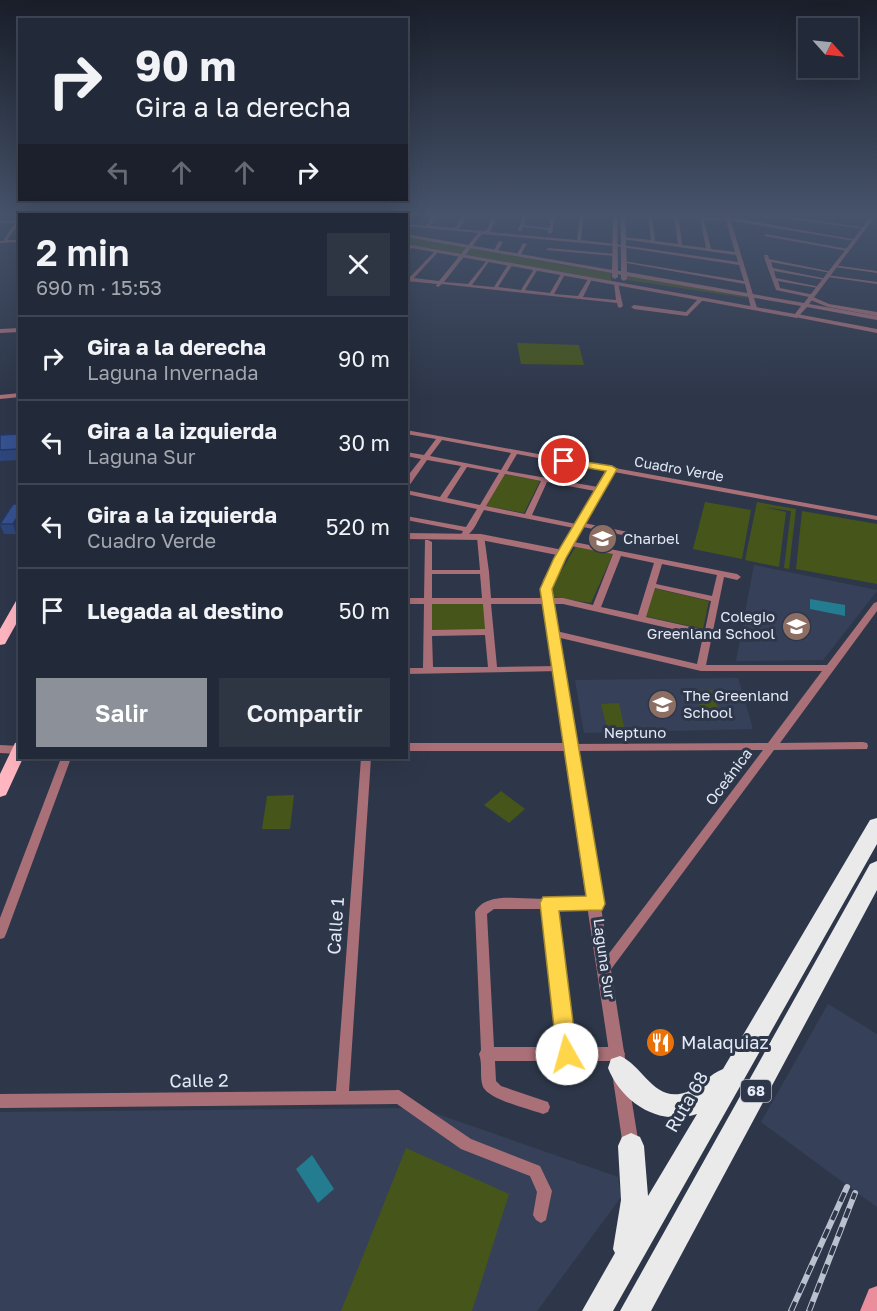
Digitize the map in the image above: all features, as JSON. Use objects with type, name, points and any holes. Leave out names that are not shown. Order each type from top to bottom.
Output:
[{"type":"highway","name":"Ruta 68","points":[[597,1311],[877,826]]},
{"type":"highway","name":"68","points":[[634,1311],[877,870]]},
{"type":"highway","points":[[619,1061],[647,1099],[661,1106],[678,1108],[704,1099],[738,1068]]},
{"type":"highway","points":[[621,1270],[635,1210],[631,1146]]},
{"type":"main road","points":[[0,641],[18,608]]},
{"type":"main road","points":[[0,791],[18,751]]},
{"type":"main road","points":[[871,1311],[877,1297]]},
{"type":"street","points":[[438,285],[446,275]]},
{"type":"street","points":[[469,286],[477,275]]},
{"type":"street","points":[[495,288],[504,275]]},
{"type":"street","points":[[522,292],[532,275]]},
{"type":"street","points":[[551,295],[562,275]]},
{"type":"street","points":[[569,275],[877,331]]},
{"type":"street","points":[[615,275],[619,302]]},
{"type":"street","points":[[619,302],[624,275]]},
{"type":"street","points":[[636,275],[877,316]]},
{"type":"street","points":[[698,275],[747,284]]},
{"type":"street","points":[[744,275],[754,308]]},
{"type":"street","points":[[773,275],[778,289],[811,297],[828,305],[877,316]]},
{"type":"street","points":[[821,275],[877,283]]},
{"type":"street","points":[[797,316],[828,276]]},
{"type":"street","points":[[409,279],[438,285],[495,288],[619,302]]},
{"type":"street","points":[[580,298],[590,279]]},
{"type":"street","points":[[774,279],[819,287]]},
{"type":"street","points":[[634,308],[687,314],[701,299]]},
{"type":"street","points":[[0,331],[18,330]]},
{"type":"street","points":[[0,397],[18,395]]},
{"type":"street","name":"Cuadro Verde","points":[[408,432],[877,518]]},
{"type":"street","points":[[408,481],[440,438]]},
{"type":"street","points":[[467,533],[515,452]]},
{"type":"street","points":[[408,454],[600,490]]},
{"type":"street","points":[[442,500],[465,465]]},
{"type":"street","name":"Laguna Sur","points":[[612,469],[548,580],[547,600],[596,904],[631,1146]]},
{"type":"street","points":[[528,516],[545,480]]},
{"type":"street","points":[[408,492],[667,542]]},
{"type":"street","points":[[408,518],[482,539]]},
{"type":"street","points":[[408,536],[467,533]]},
{"type":"street","points":[[482,539],[493,670]]},
{"type":"street","points":[[408,542],[482,539],[564,551],[618,553],[737,577]]},
{"type":"street","points":[[428,542],[428,671]]},
{"type":"street","points":[[596,608],[618,553]]},
{"type":"street","points":[[641,619],[659,561]]},
{"type":"street","points":[[428,572],[485,572]]},
{"type":"street","points":[[701,668],[721,574]]},
{"type":"street","points":[[651,585],[715,599]]},
{"type":"street","points":[[408,601],[547,600],[596,608],[708,634]]},
{"type":"street","name":"Oceánica","points":[[605,968],[877,604]]},
{"type":"street","points":[[428,633],[490,632]]},
{"type":"street","points":[[552,633],[701,668],[829,668]]},
{"type":"street","points":[[408,671],[558,669]]},
{"type":"street","name":"Neptuno","points":[[408,747],[863,746]]},
{"type":"street","points":[[0,749],[18,749]]},
{"type":"street","points":[[0,934],[66,759]]},
{"type":"street","name":"Calle 1","points":[[342,1097],[366,759]]},
{"type":"street","points":[[549,903],[567,1054]]},
{"type":"street","points":[[543,1107],[491,1087],[486,1054],[481,912],[492,904],[596,904]]},
{"type":"street","points":[[486,1054],[567,1054],[619,1061]]},
{"type":"street","name":"Calle 2","points":[[0,1101],[399,1097],[458,1140],[535,1171],[544,1191],[541,1215]]},
{"type":"shaded area","name":"Colegio Greenland School","points":[[754,565],[877,591],[823,660],[736,661]]},
{"type":"shaded area","points":[[810,599],[845,605],[845,616],[810,609]]},
{"type":"shaded area","name":"The Greenland School","points":[[738,678],[753,729],[584,733],[575,680]]},
{"type":"shaded area","points":[[828,1004],[877,1034],[877,1207],[761,1122]]},
{"type":"shaded area","points":[[420,1108],[618,1177],[621,1197],[537,1311],[0,1311],[0,1112]]},
{"type":"shaded area","points":[[312,1155],[334,1189],[318,1203],[296,1169]]},
{"type":"green space","points":[[579,275],[611,275],[611,281]]},
{"type":"green space","points":[[628,275],[747,296],[747,298],[627,280]]},
{"type":"green space","points":[[517,343],[579,345],[584,365],[521,364]]},
{"type":"green space","points":[[504,474],[540,481],[524,513],[486,506]]},
{"type":"green space","points":[[705,502],[751,510],[742,559],[693,549]]},
{"type":"green space","points":[[757,502],[796,509],[789,569],[784,568],[791,511],[764,507],[786,512],[779,567],[745,560]]},
{"type":"green space","points":[[802,511],[877,524],[877,584],[796,569]]},
{"type":"green space","points":[[576,546],[613,554],[591,603],[552,597],[551,588]]},
{"type":"green space","points":[[653,588],[709,601],[703,629],[644,616]]},
{"type":"green space","points":[[431,604],[486,604],[488,630],[431,631]]},
{"type":"green space","points":[[712,690],[720,714],[703,714],[695,691]]},
{"type":"green space","points":[[619,703],[624,727],[607,728],[601,704]]},
{"type":"green space","points":[[501,791],[525,809],[509,823],[484,805]]},
{"type":"green space","points":[[294,795],[290,829],[262,829],[267,796]]},
{"type":"green space","points":[[406,1148],[509,1194],[472,1311],[341,1311]]},
{"type":"building","points":[[18,434],[18,449],[0,450],[0,435]]},
{"type":"building","points":[[13,504],[18,504],[18,516],[13,524],[0,524]]},
{"type":"railway","points":[[791,1311],[847,1187]]},
{"type":"railway","points":[[809,1311],[855,1193]]},
{"type":"place","name":"Charbel","points":[[602,539]]},
{"type":"place","name":"Colegio Greenland School","points":[[796,626]]},
{"type":"place","name":"The Greenland School","points":[[662,705]]},
{"type":"place","name":"Malaquiaz","points":[[660,1043]]},
{"type":"route","points":[[564,461],[612,469],[560,558],[548,580],[546,589],[596,904],[549,903],[567,1054]]}]
